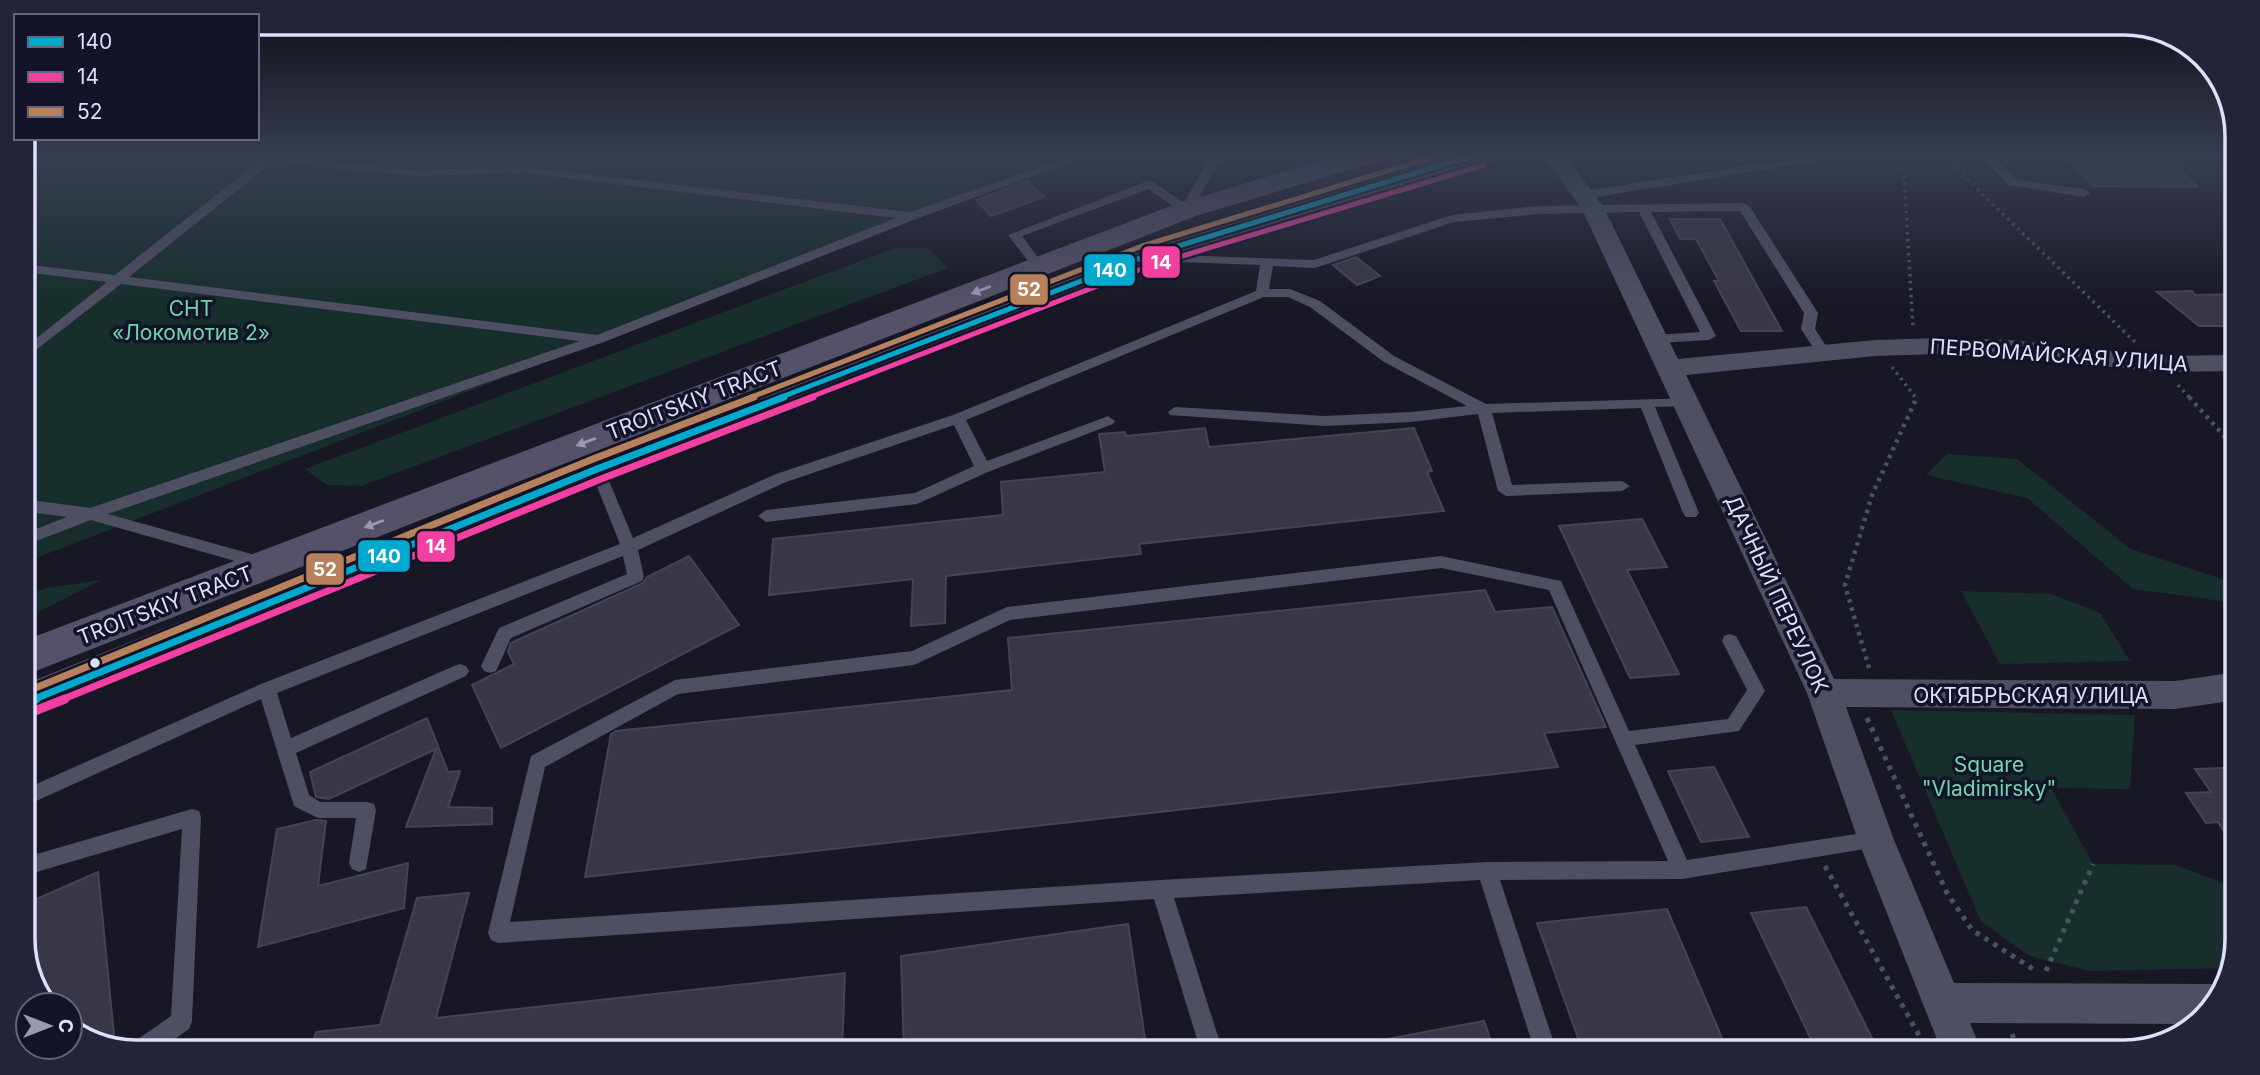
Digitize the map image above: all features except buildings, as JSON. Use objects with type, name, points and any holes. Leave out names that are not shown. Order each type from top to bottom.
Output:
[{"type":"main road","name":"TROITSKIY TRACT","points":[[35,654],[1202,205]]},
{"type":"main road","name":"TROITSKIY TRACT","points":[[35,703],[597,469],[1146,257],[1313,205]]},
{"type":"street","name":"ДАЧНЫЙ ПЕРЕУЛОК","points":[[1591,205],[1687,401],[1824,693],[1876,840],[1957,1040]]},
{"type":"street","name":"ПЕРВОМАЙСКАЯ УЛИЦА","points":[[1671,368],[1914,346],[2010,348],[2158,365],[2225,363]]},
{"type":"street","name":"ОКТЯБРЬСКАЯ УЛИЦА","points":[[1824,693],[2175,695],[2225,688]]},
{"type":"street","points":[[1940,1003],[2201,1004]]},
{"type":"lane","points":[[35,346],[212,205]]},
{"type":"lane","points":[[815,205],[912,216]]},
{"type":"lane","points":[[35,535],[599,339],[943,205]]},
{"type":"lane","points":[[1186,210],[1189,205]]},
{"type":"lane","points":[[1146,257],[1315,264],[1452,219],[1569,205]]},
{"type":"lane","points":[[1618,205],[1643,208],[1744,207],[1811,313],[1808,329],[1825,355]]},
{"type":"lane","points":[[1643,208],[1709,336],[1657,339]]},
{"type":"lane","points":[[1262,293],[1267,262]]},
{"type":"lane","points":[[35,270],[599,339]]},
{"type":"lane","points":[[35,794],[267,689],[629,547],[781,478],[958,418],[1262,293],[1290,293],[1315,304],[1389,359],[1484,409],[1506,491],[1622,486]]},
{"type":"lane","points":[[1175,412],[1325,421],[1411,417],[1484,409],[1687,401]]},
{"type":"lane","points":[[1646,402],[1691,513]]},
{"type":"lane","points":[[958,418],[982,468]]},
{"type":"lane","points":[[765,516],[916,498],[982,468],[1108,421]]},
{"type":"lane","points":[[490,666],[506,633],[636,578],[629,547],[597,469]]},
{"type":"lane","points":[[35,507],[90,514],[268,565]]},
{"type":"lane","points":[[1682,870],[1555,585],[1441,562],[1007,614],[914,658],[676,687],[537,762],[498,933],[1161,889],[1488,871],[1682,870],[1876,840]]},
{"type":"lane","points":[[1623,739],[1733,726],[1756,691],[1730,641]]},
{"type":"lane","points":[[286,749],[460,671]]},
{"type":"lane","points":[[267,689],[301,800],[318,810],[367,810],[359,863]]},
{"type":"lane","points":[[35,863],[192,817],[181,1021],[155,1040]]},
{"type":"lane","points":[[1488,871],[1542,1040]]},
{"type":"lane","points":[[1161,889],[1208,1040]]},
{"type":"path","points":[[1906,205],[1914,346]]},
{"type":"path","points":[[1994,205],[2225,433]]},
{"type":"path","points":[[1875,348],[1917,397],[1872,495],[1845,585],[1867,694],[1947,893],[1972,930],[2044,976],[2054,979]]},
{"type":"path","points":[[1816,850],[1922,1040]]},
{"type":"path","points":[[2044,976],[2093,864]]},
{"type":"green space","name":"СНТ «Локомотив 2»","points":[[35,205],[953,205],[35,558]]},
{"type":"green space","points":[[895,248],[929,248],[948,268],[361,486],[327,485],[305,469]]},
{"type":"green space","points":[[1947,454],[2017,459],[2131,549],[2225,580],[2225,601],[2133,589],[2027,498],[1926,475]]},
{"type":"green space","points":[[101,580],[35,614],[35,592]]},
{"type":"green space","points":[[1961,591],[2052,594],[2100,613],[2130,661],[2000,664]]},
{"type":"green space","name":"Square \"Vladimirsky\"","points":[[1891,710],[2135,715],[2130,789],[2051,788],[2093,864],[2175,865],[2225,884],[2225,940],[2221,968],[2089,971],[2030,956],[1981,922]]},
{"type":"transit line","name":"52","points":[[35,688],[593,459],[1142,246],[1275,205]]},
{"type":"transit line","name":"140","points":[[35,699],[597,469],[1146,256],[1311,205]]},
{"type":"transit line","name":"14","points":[[35,711],[601,479],[1149,266],[1347,205]]}]
